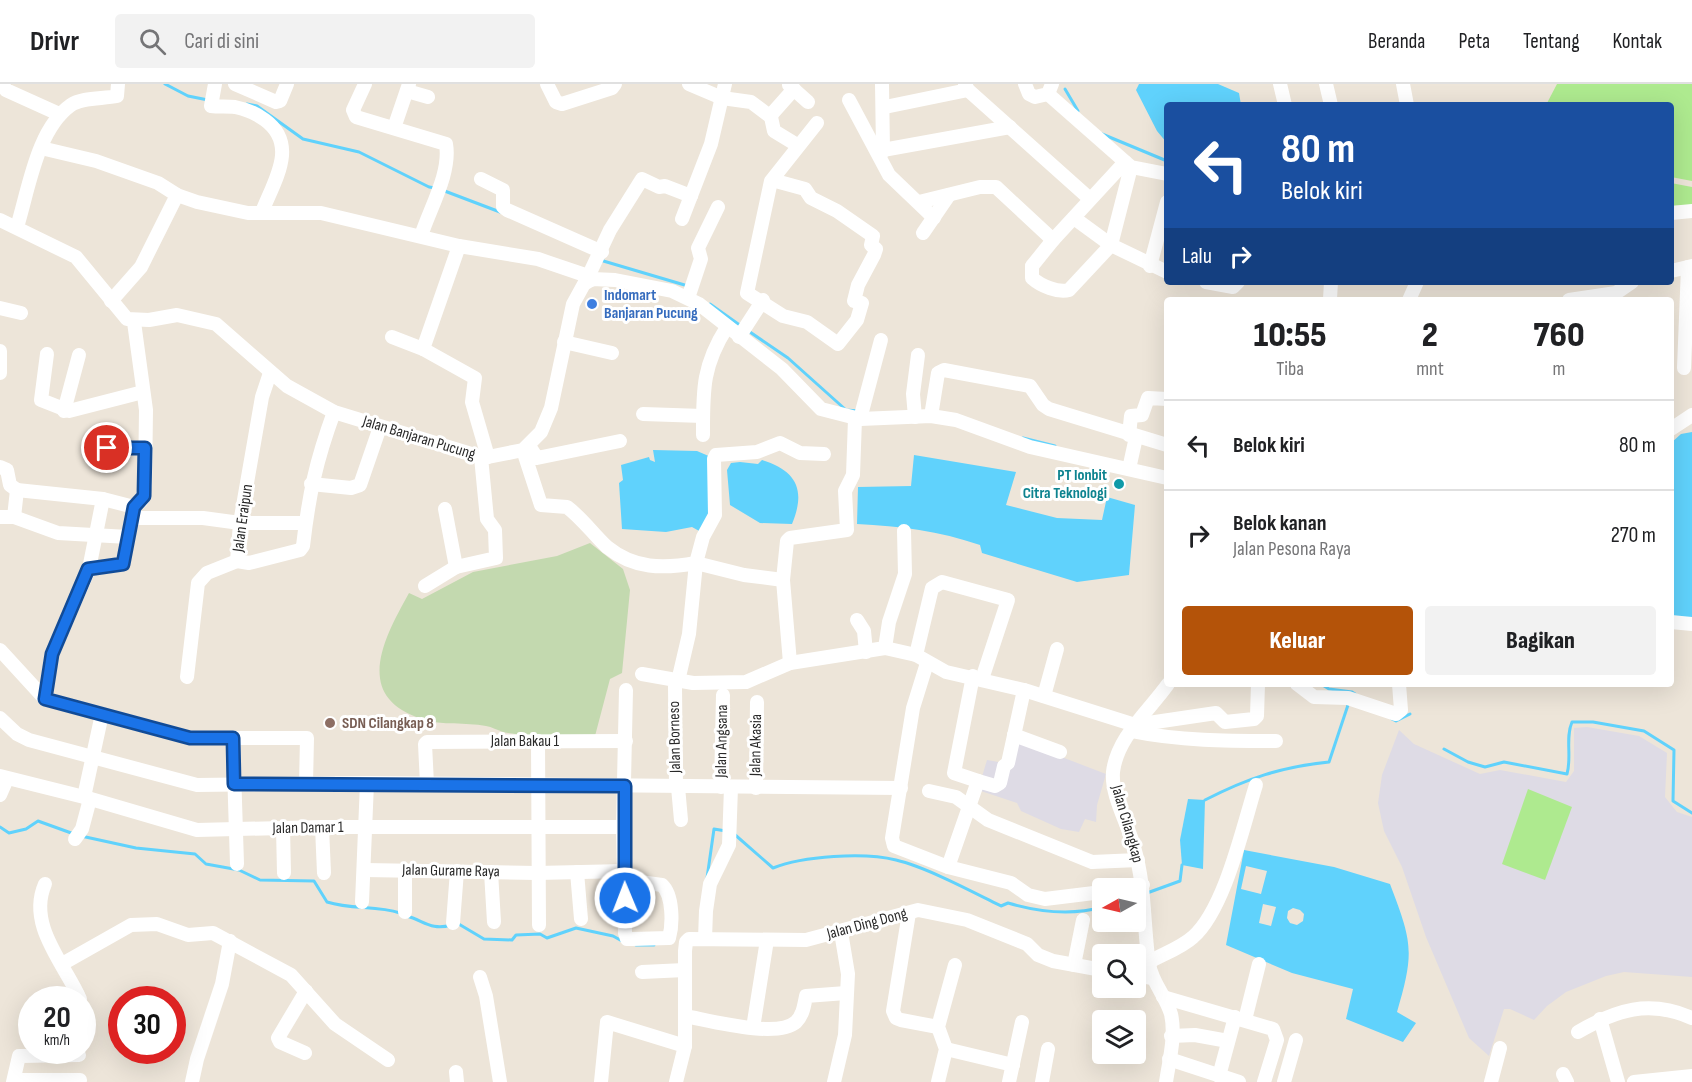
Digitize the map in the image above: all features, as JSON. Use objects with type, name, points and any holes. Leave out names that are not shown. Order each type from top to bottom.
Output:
[{"type":"street","points":[[2,84],[6,90],[59,114]]},
{"type":"street","points":[[17,227],[41,148],[59,114],[73,103],[117,96],[118,84]]},
{"type":"street","points":[[235,84],[276,102],[280,101],[287,84]]},
{"type":"street","points":[[365,84],[353,114],[446,144],[447,157],[421,236]]},
{"type":"street","points":[[547,84],[556,102],[562,104],[612,88],[615,84]]},
{"type":"street","points":[[689,84],[722,98],[751,102],[770,116],[774,131],[797,145]]},
{"type":"street","points":[[682,219],[711,144],[725,84]]},
{"type":"street","points":[[882,84],[885,107],[882,153]]},
{"type":"street","points":[[1025,84],[1029,94],[1035,97],[1050,89],[1128,164],[1164,173]]},
{"type":"street","points":[[1280,84],[1284,102]]},
{"type":"street","points":[[1326,84],[1330,102]]},
{"type":"street","points":[[1403,84],[1406,102]]},
{"type":"street","points":[[770,116],[790,85],[808,102]]},
{"type":"street","points":[[394,128],[408,87],[428,97]]},
{"type":"street","points":[[885,107],[967,87],[1090,199]]},
{"type":"street","points":[[212,95],[235,107],[258,115],[280,134],[284,147],[279,171],[262,212]]},
{"type":"street","points":[[849,100],[882,153],[888,175],[934,218]]},
{"type":"street","points":[[772,180],[805,189],[811,198],[837,211],[873,236],[871,245],[876,249],[855,292],[854,301],[861,303],[856,320],[838,344],[807,322],[783,316],[763,300],[747,293],[772,180],[789,162],[797,145],[817,123]]},
{"type":"street","points":[[882,153],[1010,127]]},
{"type":"street","points":[[41,148],[96,161],[158,183],[177,195],[197,202],[248,213],[321,213],[459,246],[538,259],[590,279],[626,282],[672,291],[691,291],[727,327],[798,383],[807,397],[820,409],[859,414],[931,412],[1048,451],[1130,466],[1164,477]]},
{"type":"street","points":[[1128,164],[1111,246],[1069,290],[1062,291],[1037,283],[1031,273],[1032,266],[1090,199],[1128,164]]},
{"type":"street","points":[[481,179],[503,190],[503,207],[507,210],[599,257]]},
{"type":"street","points":[[526,448],[541,432],[550,408],[576,297],[590,279],[610,230],[642,179],[659,187],[665,186],[691,195]]},
{"type":"street","points":[[918,202],[980,187],[996,187],[1053,240]]},
{"type":"street","points":[[111,301],[141,267],[177,195]]},
{"type":"street","points":[[923,233],[949,195]]},
{"type":"street","points":[[691,291],[701,256],[698,248],[718,207]]},
{"type":"street","points":[[1674,213],[1692,211]]},
{"type":"street","points":[[1150,266],[1164,213]]},
{"type":"street","points":[[1074,218],[1111,246],[1164,271]]},
{"type":"street","points":[[0,220],[76,257],[127,319],[134,322],[143,392],[144,496],[133,513],[121,566],[88,569]]},
{"type":"street","points":[[423,350],[459,246]]},
{"type":"street","points":[[1674,270],[1690,267],[1682,368]]},
{"type":"street","points":[[1617,297],[1629,285]]},
{"type":"street","points":[[740,337],[763,300]]},
{"type":"street","points":[[0,308],[21,314]]},
{"type":"street","name":"Jalan Banjaran Pucung","points":[[134,322],[177,315],[207,321],[225,330],[287,386],[334,412],[380,427],[484,457],[526,448]]},
{"type":"street","points":[[704,435],[705,375],[710,356],[727,327]]},
{"type":"street","points":[[392,337],[423,350],[475,378],[472,402],[484,457],[487,519],[495,530],[496,558],[456,567],[425,586]]},
{"type":"street","points":[[790,663],[783,580],[787,541],[790,538],[844,531],[848,528],[845,491],[853,475],[859,414],[881,340]]},
{"type":"street","points":[[564,342],[612,353]]},
{"type":"street","points":[[0,351],[0,373]]},
{"type":"street","points":[[47,354],[41,400],[64,411],[74,411],[143,392]]},
{"type":"street","points":[[64,411],[79,355]]},
{"type":"street","points":[[914,413],[918,355]]},
{"type":"street","points":[[931,412],[938,373],[944,370],[1030,386],[1042,405],[1049,409],[1164,444]]},
{"type":"street","name":"Jalan Eraipun","points":[[187,677],[198,583],[207,573],[237,561],[240,523],[262,397],[270,373]]},
{"type":"street","points":[[1130,466],[1133,436],[1131,416],[1142,415],[1149,398],[1164,399]]},
{"type":"street","points":[[237,561],[249,563],[300,550],[303,546],[304,523],[311,484],[334,412]]},
{"type":"street","points":[[643,414],[703,416]]},
{"type":"street","points":[[1674,427],[1692,415]]},
{"type":"street","points":[[311,484],[351,488],[360,485],[380,427]]},
{"type":"street","points":[[526,448],[537,458],[620,441]]},
{"type":"street","name":"Jalan Borneso","points":[[681,820],[677,787],[676,684],[689,634],[696,563],[704,537],[715,515],[714,459],[716,455],[757,452],[780,442],[800,453],[824,454]]},
{"type":"street","points":[[88,449],[145,448]]},
{"type":"street","points":[[526,448],[541,505],[567,507],[608,547],[627,560],[655,568],[696,563],[744,575],[783,580]]},
{"type":"street","points":[[0,467],[7,470],[10,485],[17,490],[103,499],[133,513],[240,523],[304,523]]},
{"type":"street","points":[[17,490],[7,517],[58,533],[128,537]]},
{"type":"street","points":[[45,699],[52,654],[88,569],[103,499]]},
{"type":"street","points":[[445,509],[456,567]]},
{"type":"street","points":[[885,648],[889,622],[905,574],[903,531]]},
{"type":"street","points":[[1024,690],[1008,763],[1004,766],[999,785],[978,781],[954,772],[962,739],[963,719],[1008,600],[942,582],[936,584],[932,588],[892,838],[894,846],[948,867],[1011,883],[1028,895],[1045,899],[1092,893]]},
{"type":"street","points":[[856,620],[864,631],[866,652]]},
{"type":"street","points":[[1674,621],[1692,624]]},
{"type":"street","points":[[642,674],[676,684],[746,682],[790,663],[885,648],[922,659],[946,672],[978,677],[1024,690],[1133,728],[1196,741],[1276,741]]},
{"type":"street","points":[[1044,696],[1057,649]]},
{"type":"street","points":[[0,650],[37,693],[45,699],[190,738],[307,738],[306,784]]},
{"type":"street","name":"Jalan Cilangkap","points":[[1141,878],[1138,860],[1118,802],[1113,774],[1116,762],[1133,728],[1166,687]]},
{"type":"street","points":[[1133,728],[1216,713],[1225,722],[1254,719],[1257,716],[1258,687]]},
{"type":"street","points":[[1300,687],[1314,697],[1324,689],[1398,714],[1401,710],[1399,687]]},
{"type":"street","points":[[625,876],[623,827],[626,690]]},
{"type":"street","name":"Jalan Angsana","points":[[705,939],[710,884],[726,852],[730,832],[723,695]]},
{"type":"street","name":"Jalan Akasia","points":[[756,788],[757,702]]},
{"type":"street","points":[[78,835],[102,714]]},
{"type":"street","points":[[0,717],[17,734],[29,740],[172,781],[197,785],[367,783],[901,788]]},
{"type":"street","points":[[1014,735],[1060,752]]},
{"type":"street","points":[[233,738],[237,864]]},
{"type":"street","points":[[538,741],[539,925]]},
{"type":"street","name":"Jalan Bakau 1","points":[[428,784],[425,744],[427,742],[626,741]]},
{"type":"street","points":[[948,867],[978,781]]},
{"type":"street","points":[[362,902],[367,783]]},
{"type":"street","points":[[1149,962],[1193,937],[1208,919],[1226,881],[1256,785]]},
{"type":"street","name":"Jalan Damar 1","points":[[2,786],[87,798],[197,831],[322,826],[366,828],[623,827]]},
{"type":"street","points":[[930,790],[956,797],[988,820],[1092,862],[1138,860]]},
{"type":"street","points":[[322,826],[324,873]]},
{"type":"street","points":[[283,828],[284,873]]},
{"type":"street","name":"Jalan Gurame Raya","points":[[365,870],[577,872],[625,876],[662,885],[666,889],[670,906],[669,938],[665,940],[627,939],[625,876]]},
{"type":"street","points":[[405,870],[405,912]]},
{"type":"street","points":[[453,923],[457,871]]},
{"type":"street","points":[[491,872],[494,922]]},
{"type":"street","points":[[577,872],[581,919]]},
{"type":"street","points":[[45,884],[41,892],[40,914],[43,931],[74,986]]},
{"type":"street","name":"Jalan Ding Dong","points":[[705,939],[806,940],[918,910],[967,920],[1027,944],[1038,955],[1092,968]]},
{"type":"street","points":[[909,913],[893,1011],[896,1018],[901,1020],[938,1027]]},
{"type":"street","name":"Jalan Cilangkap","points":[[1146,919],[1152,978],[1171,1014],[1166,1082]]},
{"type":"street","points":[[1074,965],[1083,920]]},
{"type":"street","points":[[62,963],[131,925],[157,924],[188,935],[213,933],[291,975],[335,1024],[388,1060]]},
{"type":"street","points":[[834,1082],[845,1035],[847,965],[841,932]]},
{"type":"street","points":[[676,1082],[685,1046],[686,942],[705,939]]},
{"type":"street","points":[[753,1028],[766,940]]},
{"type":"street","points":[[192,1082],[197,1059],[222,984],[230,941]]},
{"type":"street","points":[[1220,1076],[1228,1041],[1240,1018],[1259,964]]},
{"type":"street","points":[[938,1082],[946,1049],[938,1027],[955,965]]},
{"type":"street","points":[[642,972],[685,970]]},
{"type":"street","points":[[480,976],[500,1082]]},
{"type":"street","points":[[1146,977],[1152,978]]},
{"type":"street","points":[[305,1053],[280,1042],[278,1038],[306,991]]},
{"type":"street","points":[[685,1016],[753,1028],[790,1026],[800,1017],[806,996],[846,993]]},
{"type":"street","points":[[1163,997],[1273,1029],[1277,1040],[1264,1082]]},
{"type":"street","points":[[1578,1032],[1600,1019],[1622,1011],[1644,1008],[1680,1013],[1692,1018]]},
{"type":"street","points":[[1600,1019],[1618,1082]]},
{"type":"street","points":[[601,1082],[607,1022],[685,1046]]},
{"type":"street","points":[[1009,1082],[1022,1022]]},
{"type":"street","points":[[1171,1036],[1195,1035],[1228,1041]]},
{"type":"street","points":[[1284,1082],[1296,1040]]},
{"type":"street","points":[[1491,1082],[1500,1048]]},
{"type":"street","points":[[946,1049],[1013,1065]]},
{"type":"street","points":[[1042,1082],[1048,1049]]},
{"type":"street","points":[[14,1078],[18,1058]]},
{"type":"street","points":[[1169,1059],[1239,1082]]},
{"type":"street","points":[[0,1070],[14,1078],[80,1081],[79,1064]]},
{"type":"street","points":[[1634,1082],[1692,1076]]},
{"type":"shaded area","points":[[1587,727],[1639,736],[1667,753],[1665,797],[1677,812],[1692,817],[1692,977],[1624,972],[1606,976],[1566,992],[1547,1006],[1534,1020],[1510,1009],[1504,1009],[1489,1056],[1469,1038],[1426,937],[1402,867],[1384,831],[1378,803],[1382,775],[1399,730],[1414,744],[1480,774],[1500,770],[1566,782],[1574,771],[1574,728]]},
{"type":"shaded area","points":[[1012,738],[1106,774],[1097,805],[1096,822],[1085,819],[1079,832],[1061,829],[1021,811],[1017,803],[978,790],[987,760],[1004,763]]},
{"type":"green space","points":[[1557,84],[1692,84],[1692,181],[1674,178],[1674,102],[1548,102]]},
{"type":"green space","points":[[1674,184],[1692,187],[1692,205],[1674,206]]},
{"type":"green space","points":[[590,543],[623,569],[630,590],[622,673],[610,679],[595,736],[525,735],[503,732],[488,726],[430,721],[400,709],[387,696],[381,681],[380,665],[391,629],[409,593],[422,599],[473,572],[557,556]]},
{"type":"green space","points":[[1528,789],[1572,807],[1545,880],[1502,864]]},
{"type":"water","points":[[1139,84],[1218,84],[1239,93],[1240,102],[1164,102],[1164,139],[1157,131],[1136,90]]},
{"type":"water","points":[[1692,432],[1692,618],[1674,616],[1674,440],[1681,434]]},
{"type":"water","points":[[653,450],[697,451],[711,457],[712,517],[701,532],[692,527],[666,532],[622,529],[619,483],[623,480],[621,465],[649,457],[655,462]]},
{"type":"water","points":[[914,455],[1016,472],[1006,505],[1057,518],[1102,520],[1107,497],[1135,505],[1129,575],[1077,582],[982,553],[980,545],[950,536],[904,528],[857,524],[858,487],[911,486]]},
{"type":"water","points":[[762,460],[783,470],[791,476],[795,483],[798,501],[792,524],[760,523],[730,505],[727,470],[731,463],[758,464]]},
{"type":"water","points":[[1188,799],[1205,800],[1203,869],[1182,865],[1180,840]]},
{"type":"water","points":[[1244,850],[1334,867],[1390,884],[1407,934],[1408,947],[1407,974],[1397,1012],[1416,1023],[1403,1042],[1346,1019],[1353,989],[1292,973],[1226,945]],"holes":[[[1246,866],[1267,871],[1261,894],[1241,889]],[[1263,904],[1276,907],[1271,926],[1259,923]],[[1293,908],[1300,910],[1304,914],[1303,921],[1297,925],[1290,923],[1287,918],[1288,911]]]},
{"type":"waterway","points":[[165,84],[188,96],[208,100]]},
{"type":"waterway","points":[[1065,89],[1078,111]]},
{"type":"waterway","points":[[247,104],[257,106],[303,139],[359,152],[429,187],[436,188]]},
{"type":"waterway","points":[[1102,134],[1164,160]]},
{"type":"waterway","points":[[442,190],[500,212]]},
{"type":"waterway","points":[[600,260],[688,286]]},
{"type":"waterway","points":[[710,304],[741,326]]},
{"type":"waterway","points":[[747,330],[788,358],[846,410],[859,411]]},
{"type":"waterway","points":[[1023,438],[1055,446]]},
{"type":"waterway","points":[[1326,687],[1355,694]]},
{"type":"waterway","points":[[1205,800],[1236,785],[1265,775],[1295,767],[1329,762],[1349,702]]},
{"type":"waterway","points":[[1392,719],[1396,721],[1410,714]]},
{"type":"waterway","points":[[1444,749],[1468,762],[1485,767],[1504,762],[1567,774],[1569,734],[1572,722],[1593,722],[1644,731],[1674,750],[1673,801],[1692,813]]},
{"type":"waterway","points":[[0,827],[9,833],[26,829],[38,821],[74,834]]},
{"type":"waterway","points":[[707,878],[714,829],[726,831]]},
{"type":"waterway","points":[[733,833],[773,868],[817,858],[868,856],[908,863],[1001,906],[1008,903],[1043,911],[1067,912],[1092,910]]},
{"type":"waterway","points":[[81,836],[136,848],[195,854],[206,864],[239,870],[260,880],[314,881],[327,902],[400,913]]},
{"type":"waterway","points":[[1147,893],[1180,881],[1182,865]]},
{"type":"waterway","points":[[407,916],[433,926],[451,925]]},
{"type":"waterway","points":[[457,923],[484,939],[512,940],[516,935],[540,934],[547,938],[576,928],[613,936],[622,941]]},
{"type":"waterway","points":[[636,945],[654,945]]},
{"type":"place","name":"Indomart Banjaran Pucung","points":[[592,304]]},
{"type":"place","name":"PT Ionbit Citra Teknologi","points":[[1119,484]]},
{"type":"place","name":"SDN Cilangkap 8","points":[[330,723]]},
{"type":"route","points":[[107,448],[145,448],[144,496],[134,507],[123,564],[88,569],[52,654],[45,699],[190,738],[233,738],[234,784],[625,786],[623,827],[625,898]]}]
